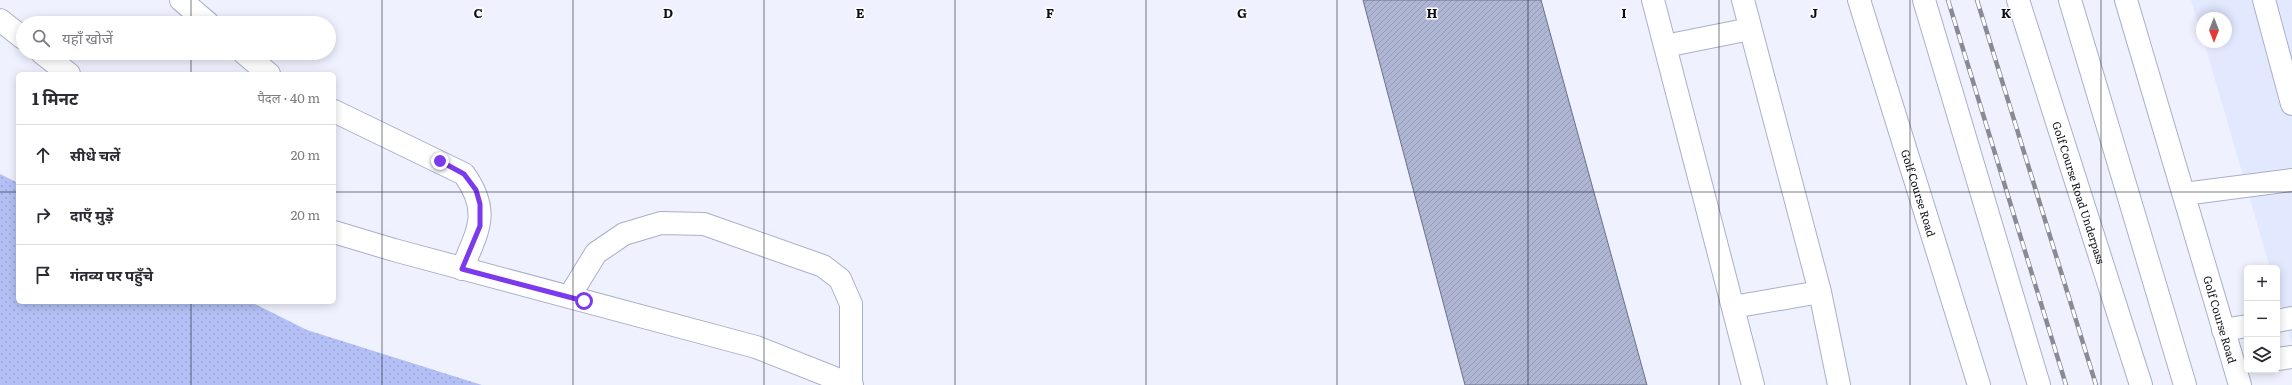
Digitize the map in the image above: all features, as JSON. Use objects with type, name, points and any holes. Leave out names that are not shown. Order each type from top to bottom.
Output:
[{"type":"street","points":[[181,0],[200,16]]},
{"type":"street","points":[[1653,0],[1754,385]]},
{"type":"street","points":[[1743,0],[1820,292],[1839,385]]},
{"type":"street","name":"Golf Course Road","points":[[1859,0],[1979,385]]},
{"type":"street","points":[[1924,0],[2039,385]]},
{"type":"street","name":"Golf Course Road Underpass","points":[[2018,0],[2141,385]]},
{"type":"street","points":[[2070,0],[2185,385]]},
{"type":"street","name":"Golf Course Road","points":[[2126,0],[2223,330],[2240,371]]},
{"type":"street","points":[[2264,0],[2292,104]]},
{"type":"street","points":[[0,20],[16,33]]},
{"type":"street","points":[[1665,46],[1750,29]]},
{"type":"street","points":[[51,60],[66,72]]},
{"type":"street","points":[[252,60],[267,72]]},
{"type":"street","points":[[336,112],[464,174],[476,190],[480,204],[480,226],[462,269]]},
{"type":"street","points":[[2184,194],[2292,180]]},
{"type":"street","points":[[336,233],[462,269],[756,347],[852,385],[851,304],[840,279],[823,266],[704,224],[661,223],[624,234],[596,254],[569,297]]},
{"type":"street","points":[[1733,306],[1820,292]]},
{"type":"street","points":[[2280,320],[2292,318]]},
{"type":"street","points":[[2223,330],[2244,326]]},
{"type":"street","points":[[2280,359],[2292,357]]},
{"type":"shaded area","points":[[2191,0],[2292,0],[2292,344],[2280,303],[2280,265],[2269,265],[2206,48],[2232,48],[2232,12],[2196,12],[2196,17]]},
{"type":"shaded area","points":[[0,174],[16,182],[16,304],[255,304],[307,330],[482,385],[0,385]]},
{"type":"building","points":[[1363,0],[1541,0],[1647,385],[1465,385]]},
{"type":"railway","points":[[1948,0],[2066,385]]},
{"type":"railway","points":[[1977,0],[2096,385]]},
{"type":"route","points":[[440,161],[464,174],[476,190],[480,204],[480,226],[462,269],[584,301]]}]
